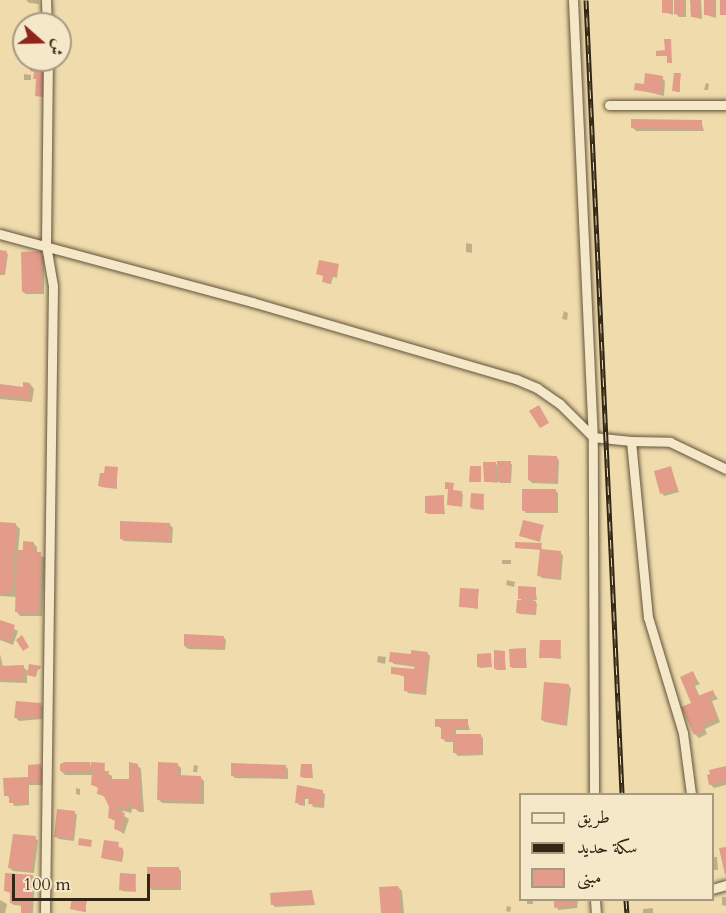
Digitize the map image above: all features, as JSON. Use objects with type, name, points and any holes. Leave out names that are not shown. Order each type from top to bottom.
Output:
[{"type":"street","points":[[573,0],[593,437],[594,793]]},
{"type":"street","points":[[45,913],[53,286],[46,245],[48,72]]},
{"type":"street","points":[[609,105],[726,105]]},
{"type":"street","points":[[0,234],[46,245],[516,379],[537,388],[560,404],[593,437],[670,442],[726,469]]},
{"type":"street","points":[[630,441],[648,617],[683,733],[691,793]]},
{"type":"building","points":[[662,0],[671,0],[671,13],[662,13]]},
{"type":"building","points":[[674,0],[684,0],[684,15],[674,14]]},
{"type":"building","points":[[690,0],[699,0],[700,17],[691,17]]},
{"type":"building","points":[[704,0],[713,0],[713,15],[704,15]]},
{"type":"building","points":[[720,0],[726,0],[726,15],[720,15]]},
{"type":"building","points":[[664,39],[671,39],[672,63],[667,63],[667,56],[656,56],[656,51],[665,50]]},
{"type":"building","points":[[34,72],[46,72],[43,97],[35,96],[36,79],[33,79]]},
{"type":"building","points":[[645,73],[663,76],[661,94],[634,90],[635,83],[644,84]]},
{"type":"building","points":[[674,73],[681,73],[679,91],[672,91]]},
{"type":"building","points":[[631,119],[702,120],[702,129],[631,128]]},
{"type":"building","points":[[0,250],[7,251],[4,274],[0,274]]},
{"type":"building","points":[[42,251],[42,292],[22,292],[21,252]]},
{"type":"building","points":[[319,260],[339,264],[336,277],[331,276],[329,283],[322,282],[323,276],[316,274]]},
{"type":"building","points":[[23,382],[30,383],[29,399],[0,396],[0,384],[23,387]]},
{"type":"building","points":[[539,405],[549,423],[540,428],[529,411]]},
{"type":"building","points":[[528,455],[557,456],[556,482],[528,480]]},
{"type":"building","points":[[497,461],[511,461],[510,482],[497,482]]},
{"type":"building","points":[[483,462],[496,462],[496,482],[484,482]]},
{"type":"building","points":[[105,466],[118,467],[116,488],[98,486],[100,473],[104,473]]},
{"type":"building","points":[[470,466],[481,466],[481,482],[469,482]]},
{"type":"building","points":[[671,466],[677,489],[660,494],[654,471]]},
{"type":"building","points":[[445,482],[454,483],[453,490],[462,491],[461,506],[447,505],[448,489],[445,489]]},
{"type":"building","points":[[522,489],[556,489],[555,511],[522,511]]},
{"type":"building","points":[[471,493],[484,494],[483,509],[470,508]]},
{"type":"building","points":[[444,495],[444,513],[425,513],[425,496]]},
{"type":"building","points":[[523,520],[544,525],[539,541],[519,536]]},
{"type":"building","points":[[120,521],[170,523],[170,541],[120,539]]},
{"type":"building","points":[[0,522],[16,523],[12,594],[0,593]]},
{"type":"building","points":[[23,541],[34,542],[34,552],[41,552],[38,613],[15,612],[17,550],[23,550]]},
{"type":"building","points":[[515,542],[542,543],[541,549],[561,551],[558,578],[537,576],[540,549],[515,548]]},
{"type":"building","points":[[518,586],[536,587],[536,599],[518,599]]},
{"type":"building","points":[[460,588],[479,589],[477,608],[459,607]]},
{"type":"building","points":[[517,600],[536,601],[535,614],[516,613]]},
{"type":"building","points":[[0,620],[15,625],[9,642],[0,638]]},
{"type":"building","points":[[184,634],[224,636],[223,648],[184,646]]},
{"type":"building","points":[[22,635],[29,647],[23,651],[16,640]]},
{"type":"building","points":[[540,640],[561,640],[560,658],[539,658]]},
{"type":"building","points":[[526,648],[526,667],[510,667],[509,649]]},
{"type":"building","points":[[411,650],[428,652],[423,693],[404,691],[404,675],[391,674],[391,667],[414,669],[415,665],[389,662],[390,652],[411,654]]},
{"type":"building","points":[[494,650],[505,651],[505,669],[494,669]]},
{"type":"building","points":[[491,653],[491,666],[477,667],[477,654]]},
{"type":"building","points":[[29,664],[41,666],[40,669],[36,669],[35,677],[27,675]]},
{"type":"building","points":[[24,665],[23,680],[0,679],[0,666]]},
{"type":"building","points":[[693,671],[697,680],[692,682],[698,696],[713,690],[715,695],[709,697],[717,718],[702,725],[704,730],[694,735],[681,707],[691,703],[680,677]]},
{"type":"building","points":[[544,682],[569,684],[565,724],[541,720]]},
{"type":"building","points":[[16,701],[41,703],[40,717],[14,718]]},
{"type":"building","points":[[435,719],[468,719],[468,728],[454,728],[454,734],[481,734],[481,753],[453,753],[453,739],[441,739],[441,726],[435,727]]},
{"type":"building","points":[[90,762],[90,772],[60,771],[60,764]]},
{"type":"building","points":[[91,762],[105,763],[104,771],[109,771],[108,779],[129,779],[129,762],[138,764],[141,809],[133,809],[130,801],[127,810],[120,807],[114,810],[125,813],[120,831],[114,829],[115,820],[108,818],[109,807],[104,796],[97,794],[98,787],[91,785],[92,771],[99,770],[90,770]]},
{"type":"building","points":[[158,762],[178,763],[177,775],[201,776],[200,801],[157,800]]},
{"type":"building","points":[[231,763],[286,765],[286,777],[231,776]]},
{"type":"building","points":[[41,764],[41,782],[27,783],[27,803],[9,803],[9,796],[4,796],[3,778],[28,777],[28,765]]},
{"type":"building","points":[[301,764],[312,764],[312,777],[300,777]]},
{"type":"building","points":[[726,766],[726,780],[709,785],[707,775],[710,774],[709,770]]},
{"type":"building","points":[[297,785],[323,790],[321,805],[308,804],[309,797],[303,797],[303,804],[295,803]]},
{"type":"building","points":[[57,809],[75,811],[72,839],[54,837]]},
{"type":"building","points":[[13,834],[36,836],[31,871],[8,868]]},
{"type":"building","points":[[79,838],[92,840],[91,847],[78,845]]},
{"type":"building","points":[[104,840],[119,842],[118,847],[123,848],[121,861],[101,858]]},
{"type":"building","points":[[726,847],[726,874],[725,875],[719,848]]},
{"type":"building","points":[[147,867],[179,867],[179,888],[147,888]]},
{"type":"building","points":[[5,873],[33,875],[30,913],[21,913],[21,904],[10,903],[10,892],[4,891]]},
{"type":"building","points":[[120,873],[136,874],[135,891],[119,890]]},
{"type":"building","points":[[398,886],[401,913],[381,913],[379,887]]},
{"type":"building","points":[[312,890],[313,903],[271,905],[270,893]]},
{"type":"building","points":[[72,898],[87,900],[85,912],[70,909]]},
{"type":"building","points":[[554,901],[575,901],[575,905],[554,908]]},
{"type":"railway","points":[[586,0],[622,793]]},
{"type":"railway","points":[[626,901],[627,913]]}]
